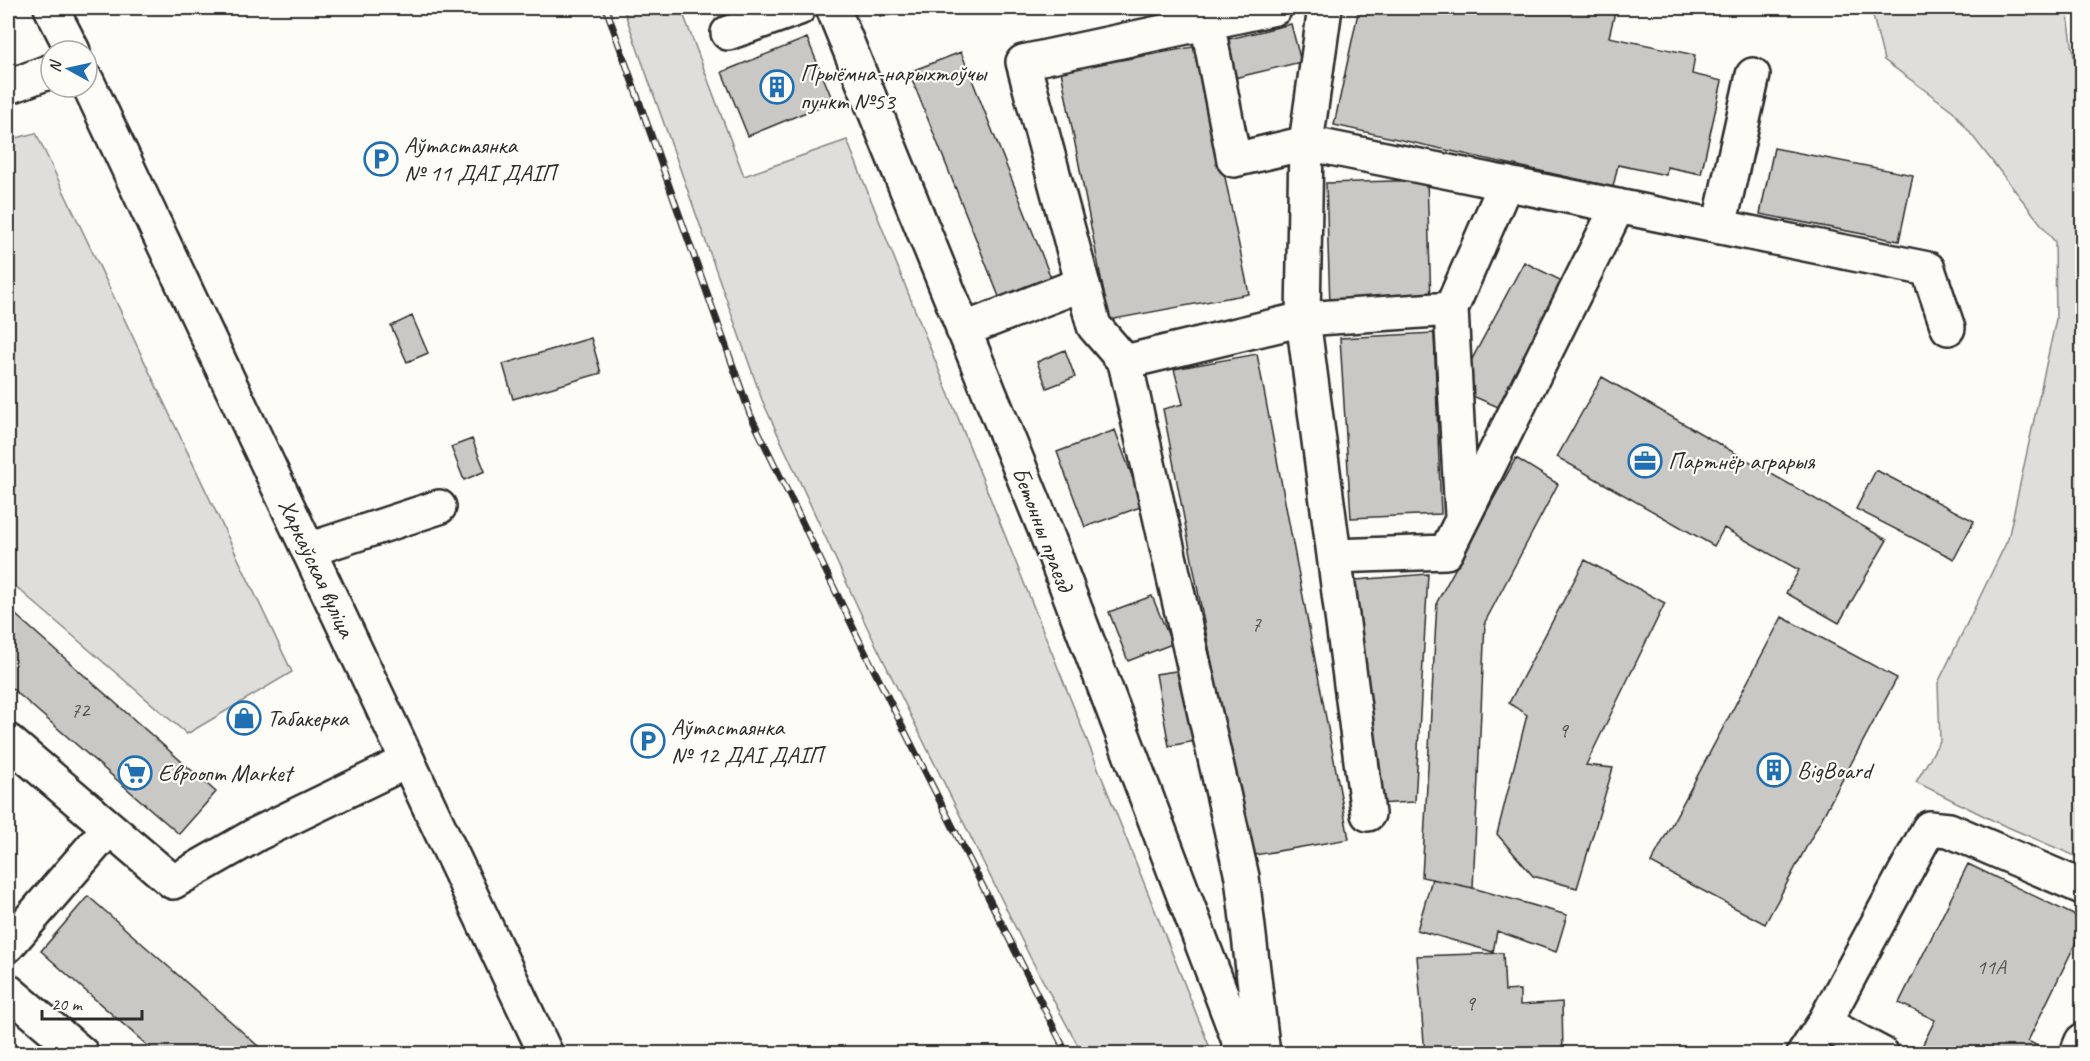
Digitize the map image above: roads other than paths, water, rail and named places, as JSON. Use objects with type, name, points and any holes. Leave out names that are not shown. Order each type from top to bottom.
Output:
[{"type":"street","points":[[51,8],[67,39]]},
{"type":"street","points":[[728,33],[799,8]]},
{"type":"street","name":"Бетонны праезд","points":[[833,8],[1044,527],[1244,1053]]},
{"type":"street","points":[[1263,1053],[1242,877],[1125,362],[1094,326],[1023,62],[1275,8]]},
{"type":"street","points":[[1325,8],[1306,143],[1303,319],[1368,814]]},
{"type":"street","points":[[1207,22],[1234,160],[1306,143],[1928,269],[1948,327]]},
{"type":"street","points":[[8,87],[39,75]]},
{"type":"street","points":[[1719,226],[1754,75]]},
{"type":"street","name":"Харкаўская вуліца","points":[[96,99],[546,1053]]},
{"type":"street","points":[[1462,518],[1450,309],[1506,183]]},
{"type":"street","points":[[1334,556],[1446,552],[1618,206]]},
{"type":"street","points":[[963,330],[1082,284]]},
{"type":"street","points":[[1125,362],[1303,319],[1450,309]]},
{"type":"street","points":[[308,549],[439,507]]},
{"type":"street","points":[[8,741],[173,882],[257,834],[408,761]]},
{"type":"street","points":[[8,945],[109,828]]},
{"type":"street","points":[[1804,1053],[1823,1025],[1929,828],[1948,830],[2082,887]]},
{"type":"street","points":[[8,991],[82,1053]]},
{"type":"street","points":[[1823,1025],[1882,1053]]},
{"type":"railway","points":[[606,8],[750,414],[862,646],[1067,1054]]},
{"type":"place","name":"Прыёмна-нарыхтоўчы пункт №53","points":[[777,87]]},
{"type":"place","name":"Аўтастаянка № 11 ДАІ ДАІП","points":[[381,159]]},
{"type":"place","name":"Партнёр аграрыя","points":[[1645,461]]},
{"type":"place","name":"Табакерка","points":[[244,718]]},
{"type":"place","name":"Аўтастаянка № 12 ДАІ ДАІП","points":[[648,741]]},
{"type":"place","name":"BigBoard","points":[[1774,770]]},
{"type":"place","name":"Евроопт Market","points":[[135,773]]}]
